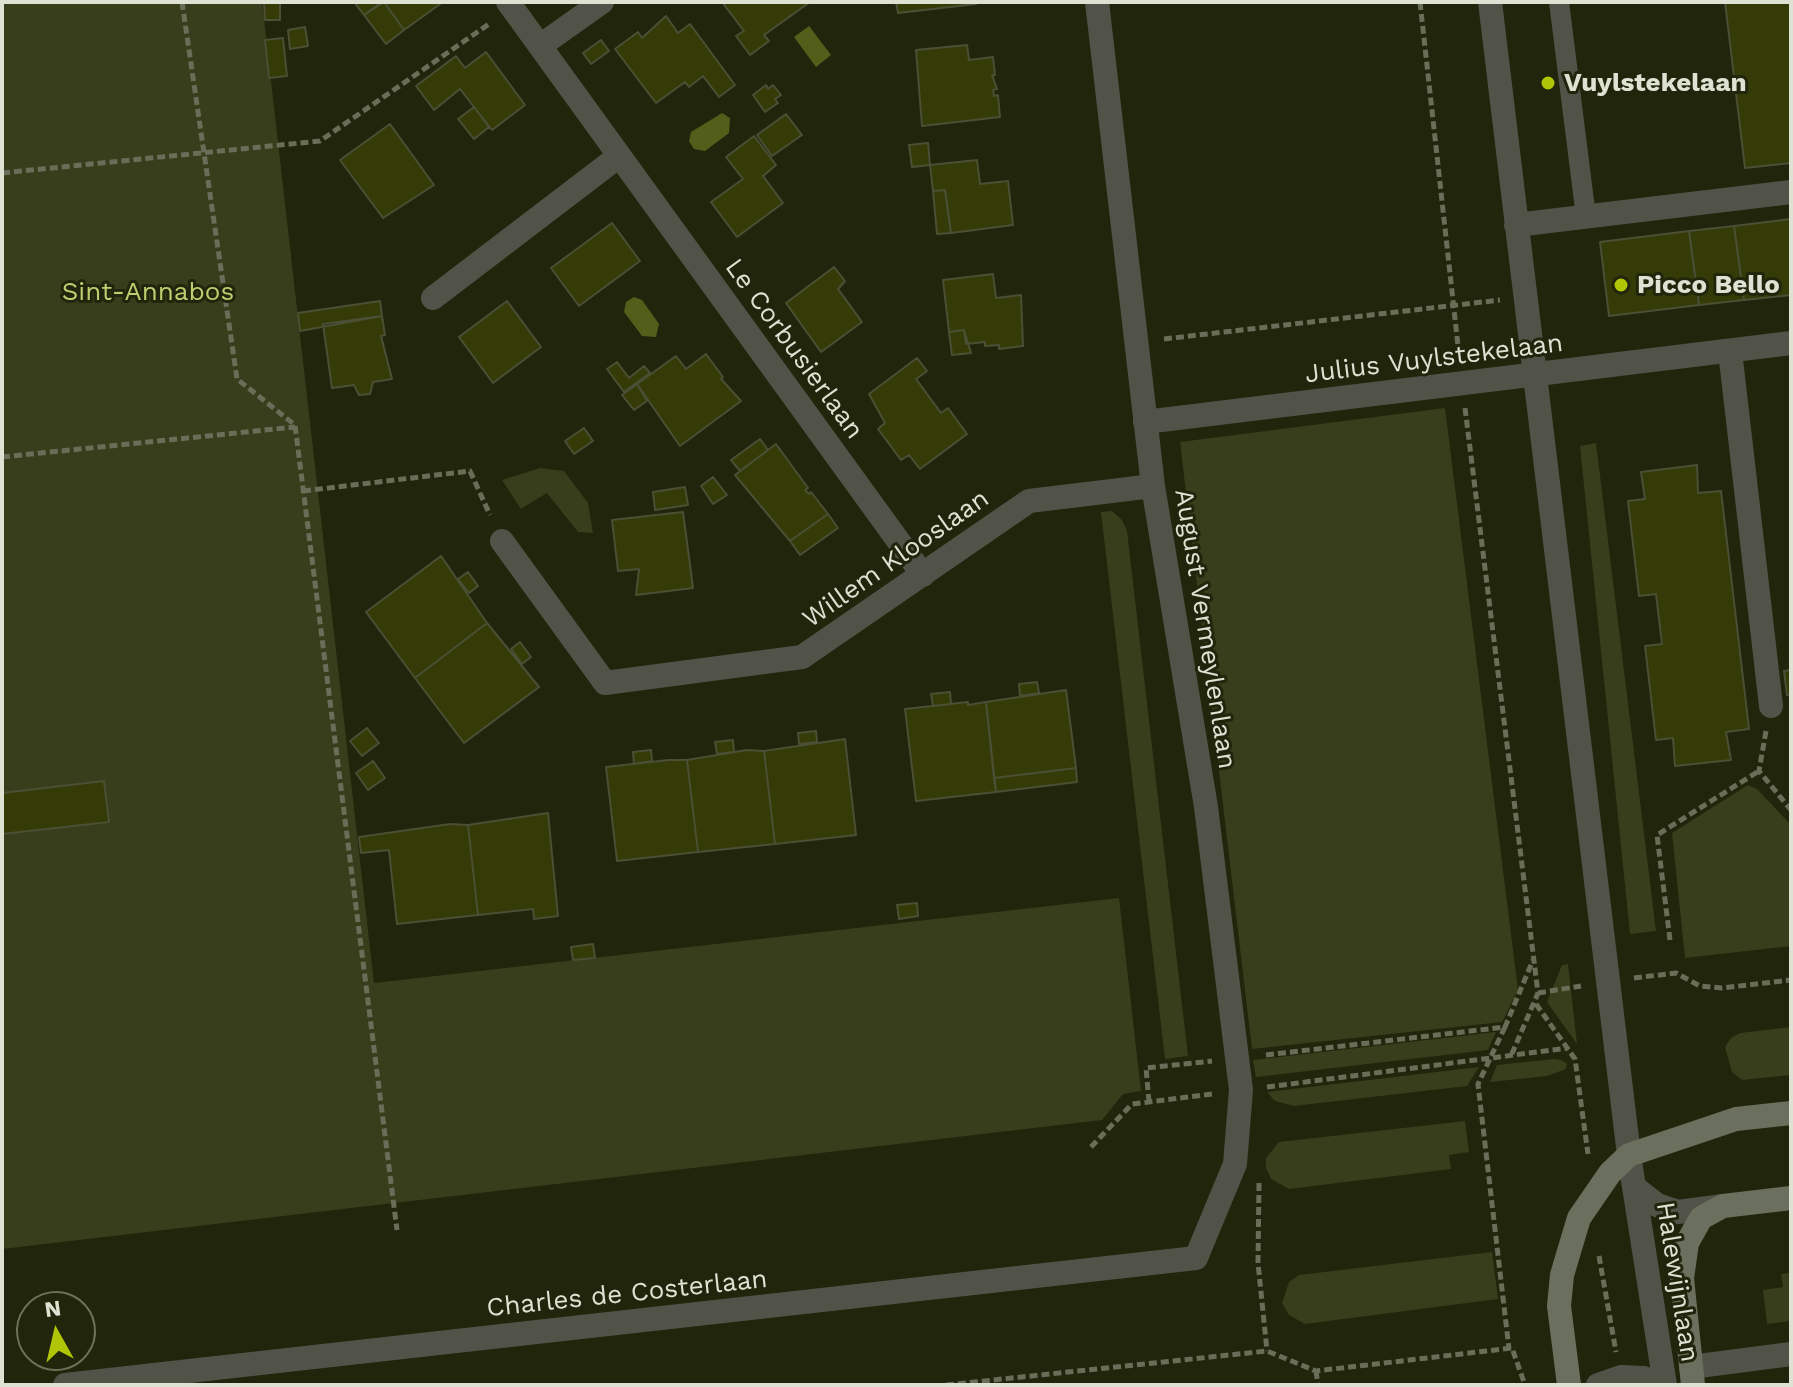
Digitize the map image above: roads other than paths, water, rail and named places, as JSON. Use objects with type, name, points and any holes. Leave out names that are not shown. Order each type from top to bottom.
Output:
[{"type":"main road","points":[[1569,1385],[1559,1306],[1569,1245],[1593,1195],[1629,1155],[1736,1119],[1791,1113]]},
{"type":"main road","points":[[1692,1376],[1682,1278],[1687,1243],[1701,1218],[1723,1206],[1791,1198]]},
{"type":"street","points":[[540,46],[602,2]]},
{"type":"street","name":"August Vermeylenlaan","points":[[1097,2],[1153,486],[1206,807],[1237,1059],[1251,1089],[1235,1164],[1196,1258]]},
{"type":"street","points":[[1490,2],[1634,1187],[1657,1205],[1678,1212],[1723,1206]]},
{"type":"street","name":"Le Corbusierlaan","points":[[510,5],[923,575]]},
{"type":"street","points":[[433,298],[619,156]]},
{"type":"street","points":[[1516,225],[1791,192]]},
{"type":"street","name":"Julius Vuylstekelaan","points":[[1145,422],[1791,343]]},
{"type":"street","points":[[1730,351],[1771,706]]},
{"type":"street","name":"Willem Klooslaan","points":[[502,541],[605,683],[802,657],[1029,501],[1153,486]]},
{"type":"street","name":"Halewijnlaan","points":[[1634,1187],[1665,1385]]},
{"type":"street","name":"Charles de Costerlaan","points":[[65,1385],[1196,1258]]},
{"type":"street","points":[[1692,1376],[1791,1354]]},
{"type":"street","points":[[1598,1385],[1621,1377],[1644,1378],[1657,1385]]},
{"type":"lane","points":[[1559,2],[1586,217]]},
{"type":"place","name":"Vuylstekelaan","points":[[1548,83]]},
{"type":"place","name":"Picco Bello","points":[[1621,285]]},
{"type":"park label","name":"Sint-Annabos","points":[[148,292]]}]
